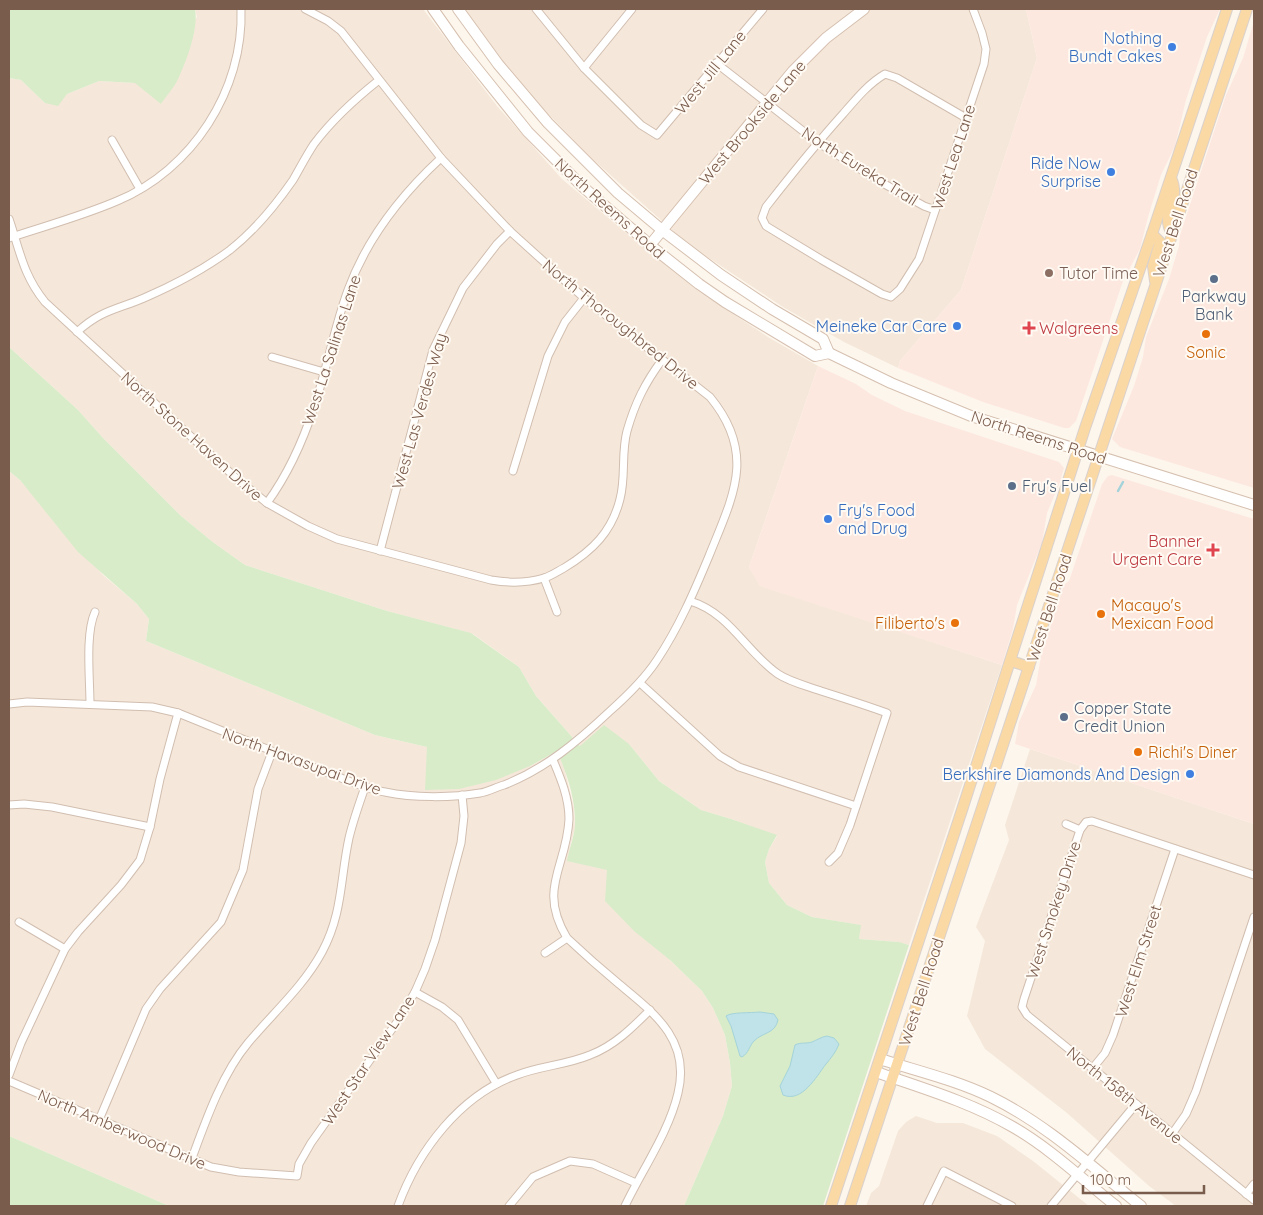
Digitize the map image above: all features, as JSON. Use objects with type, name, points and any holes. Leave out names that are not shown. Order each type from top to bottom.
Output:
[{"type":"main road","name":"North Reems Road","points":[[433,9],[458,46],[528,132],[583,186],[650,245],[725,302],[780,336],[815,356],[830,353],[891,383],[950,408],[1254,506]]},
{"type":"main road","name":"North Reems Road","points":[[458,9],[498,64],[548,123],[618,193],[690,253],[772,309],[824,338],[830,353]]},
{"type":"main road","name":"West Brookside Lane","points":[[650,245],[793,71],[826,38],[864,9]]},
{"type":"main road","name":"West Bell Road","points":[[831,1206],[1011,661],[1078,450],[1227,9]]},
{"type":"main road","name":"West Bell Road","points":[[850,1206],[1247,9]]},
{"type":"main road","points":[[1171,178],[1175,190],[1167,223],[1172,234]]},
{"type":"main road","points":[[1152,234],[1160,242],[1153,266],[1155,284]]},
{"type":"main road","points":[[1011,661],[1029,667]]},
{"type":"main road","points":[[880,1059],[967,1087],[991,1097],[1026,1116],[1052,1133],[1141,1206]]},
{"type":"main road","points":[[876,1072],[964,1102],[1002,1120],[1036,1142],[1116,1206]]},
{"type":"street","points":[[12,237],[118,201],[158,179],[177,162],[203,131],[220,105],[239,47],[242,22],[241,9]]},
{"type":"street","name":"North Thoroughbred Drive","points":[[305,9],[328,21],[341,31],[441,158],[510,231],[584,298],[710,396],[722,411],[737,454]]},
{"type":"street","points":[[536,9],[584,68],[632,9]]},
{"type":"street","name":"West Jill Lane","points":[[584,68],[641,125],[657,135],[763,9]]},
{"type":"street","name":"West Lea Lane","points":[[817,142],[766,207],[762,218],[766,226],[814,256],[882,294],[891,297],[900,289],[918,258],[984,64],[986,49],[973,9]]},
{"type":"street","name":"North Eureka Trail","points":[[716,63],[817,142],[879,181],[924,206],[935,210]]},
{"type":"street","points":[[817,142],[864,90],[885,74],[897,78],[966,118]]},
{"type":"street","points":[[77,332],[90,320],[108,310],[142,299],[186,280],[230,250],[256,226],[278,200],[314,144],[359,95],[379,80]]},
{"type":"street","points":[[112,140],[140,189]]},
{"type":"street","name":"West La Salinas Lane","points":[[267,502],[280,485],[303,438],[314,407],[348,289],[370,244],[401,199],[416,181],[441,158]]},
{"type":"street","name":"North Stone Haven Drive","points":[[9,219],[12,237],[26,273],[33,288],[45,302],[236,478],[267,502],[308,526],[330,536],[380,551],[503,582],[544,578],[583,556],[600,539],[611,523],[620,500],[627,434],[646,383],[662,360]]},
{"type":"street","name":"West Las Verdes Way","points":[[380,551],[433,350],[463,288],[510,231]]},
{"type":"street","points":[[513,471],[548,356],[565,322],[584,298]]},
{"type":"street","points":[[272,357],[324,372]]},
{"type":"street","name":"North Havasupai Drive","points":[[9,704],[27,702],[152,707],[178,713],[272,752],[365,787],[405,795],[481,793],[533,772],[553,760],[640,683],[657,661],[690,601],[731,501],[736,480],[737,454]]},
{"type":"street","points":[[544,578],[557,612]]},
{"type":"street","points":[[690,601],[704,606],[717,614],[767,665],[780,675],[802,685],[887,713],[838,853],[829,862]]},
{"type":"street","points":[[90,704],[91,621],[95,612]]},
{"type":"street","points":[[640,683],[720,756],[739,767],[856,806]]},
{"type":"street","points":[[9,1075],[25,1035],[65,949],[121,885],[140,860],[178,713]]},
{"type":"street","points":[[98,1120],[146,1009],[160,989],[221,922],[243,870],[258,789],[272,752]]},
{"type":"street","points":[[553,760],[565,791],[568,810],[567,832],[554,890],[554,909],[559,925],[567,938],[650,1010],[664,1025],[675,1044],[680,1064],[678,1092],[669,1119],[625,1206]]},
{"type":"street","points":[[192,1158],[229,1069],[247,1044],[300,985],[322,952],[340,905],[349,839],[365,787]]},
{"type":"street","name":"West Star View Lane","points":[[297,1176],[300,1164],[311,1143],[397,1022],[415,992],[425,969],[435,940],[461,843],[464,816],[462,794]]},
{"type":"street","points":[[9,805],[24,804],[52,807],[150,827]]},
{"type":"street","name":"West Smokey Drive","points":[[1022,1007],[1080,830],[1086,822],[1092,821],[1175,849]]},
{"type":"street","points":[[1066,824],[1080,830]]},
{"type":"street","points":[[1175,849],[1254,875]]},
{"type":"street","name":"West Elm Street","points":[[1092,1069],[1104,1053],[1113,1035],[1175,849]]},
{"type":"street","points":[[1172,1134],[1190,1106],[1196,1091],[1254,917]]},
{"type":"street","points":[[19,922],[65,949]]},
{"type":"street","points":[[546,954],[567,938]]},
{"type":"street","points":[[415,992],[442,1007],[458,1020],[496,1083]]},
{"type":"street","name":"North 158th Avenue","points":[[1022,1007],[1027,1015],[1254,1200]]},
{"type":"street","points":[[398,1206],[415,1170],[444,1128],[467,1104],[496,1083],[529,1070],[574,1060],[595,1053],[615,1042],[650,1010]]},
{"type":"street","name":"North Amberwood Drive","points":[[9,1081],[211,1167],[240,1172],[297,1176]]},
{"type":"street","points":[[1051,1206],[1136,1104]]},
{"type":"street","points":[[509,1206],[533,1177],[570,1161],[592,1164],[636,1182]]},
{"type":"street","points":[[927,1206],[944,1170],[1012,1206]]},
{"type":"street","points":[[1246,1194],[1254,1184]]},
{"type":"shaded area","points":[[195,9],[423,9],[497,106],[562,179],[698,291],[768,337],[818,366],[749,567],[760,585],[1002,665],[909,945],[898,942],[859,939],[860,925],[812,917],[787,905],[769,883],[765,862],[769,849],[777,836],[701,810],[659,781],[629,744],[581,747],[536,696],[519,667],[473,634],[387,611],[245,565],[181,516],[103,438],[78,410],[9,347],[9,78],[21,80],[45,103],[99,81],[135,83],[197,17]]},
{"type":"shaded area","points":[[463,9],[1026,9],[1037,58],[961,290],[900,361],[898,368],[844,342],[783,307],[680,237],[588,155],[534,99],[476,29]]},
{"type":"shaded area","points":[[1026,9],[1220,9],[1207,37],[1186,100],[1175,146],[1161,175],[1140,249],[1123,281],[1076,421],[1069,428],[983,402],[898,368],[900,361],[961,290],[1037,58]]},
{"type":"shaded area","points":[[1254,21],[1254,488],[1120,447],[1112,439],[1134,386],[1143,357],[1146,337],[1169,279],[1179,246],[1180,235],[1226,95],[1243,58]]},
{"type":"shaded area","points":[[818,366],[905,411],[1059,462],[1064,468],[1047,513],[1042,543],[1017,605],[1013,629],[1002,665],[760,586],[749,567]]},
{"type":"shaded area","points":[[9,471],[20,480],[103,575],[137,604],[149,619],[146,641],[375,735],[427,747],[530,766],[557,751],[564,767],[574,808],[575,828],[570,847],[607,870],[670,960],[702,991],[713,1008],[725,1035],[732,1086],[723,1116],[684,1206],[169,1206],[9,1136]]},
{"type":"shaded area","points":[[1112,475],[1254,519],[1254,824],[1015,744],[1019,722],[1036,685],[1041,656],[1064,585],[1069,581],[1102,484],[1108,476]]},
{"type":"shaded area","points":[[1030,749],[1254,824],[1254,1206],[1176,1206],[1149,1186],[1067,1113],[985,1049],[967,1016],[985,941],[976,927],[1009,840],[1005,825]]},
{"type":"shaded area","points":[[916,1116],[937,1123],[963,1123],[997,1136],[1033,1161],[1089,1206],[866,1206],[871,1193],[879,1186],[898,1131],[906,1122]]},
{"type":"green space","points":[[9,9],[195,9],[196,17],[191,45],[184,65],[175,84],[161,104],[135,83],[99,81],[67,94],[58,106],[45,103],[21,80],[9,78]]},
{"type":"green space","points":[[9,347],[78,410],[103,438],[181,516],[245,565],[387,611],[471,633],[519,667],[536,696],[580,746],[604,725],[629,744],[659,781],[701,810],[777,835],[769,849],[765,862],[769,883],[787,905],[812,917],[861,925],[859,939],[899,942],[909,945],[823,1206],[684,1206],[723,1116],[732,1086],[725,1035],[713,1008],[702,991],[670,960],[634,931],[605,901],[607,870],[567,861],[575,826],[575,816],[570,787],[557,751],[530,766],[496,780],[459,789],[425,790],[427,747],[375,735],[146,641],[149,619],[137,604],[78,552],[20,480],[9,471]]},
{"type":"green space","points":[[9,1136],[169,1206],[9,1206]]},
{"type":"water","points":[[760,1012],[774,1014],[778,1020],[776,1025],[757,1038],[742,1057],[726,1016],[737,1013]]},
{"type":"water","points":[[827,1036],[834,1038],[839,1044],[832,1057],[813,1082],[802,1092],[790,1096],[783,1095],[780,1086],[790,1066],[795,1045],[812,1042]]},
{"type":"waterway","points":[[1118,491],[1123,482]]},
{"type":"place","name":"Nothing Bundt Cakes","points":[[1172,47]]},
{"type":"place","name":"Ride Now Surprise","points":[[1111,172]]},
{"type":"place","name":"Tutor Time","points":[[1049,273]]},
{"type":"place","name":"Parkway Bank","points":[[1214,279]]},
{"type":"place","name":"Meineke Car Care","points":[[957,326]]},
{"type":"place","name":"Walgreens","points":[[1029,328]]},
{"type":"place","name":"Sonic","points":[[1206,334]]},
{"type":"place","name":"Fry's Fuel","points":[[1012,486]]},
{"type":"place","name":"Fry's Food and Drug","points":[[828,519]]},
{"type":"place","name":"Banner Urgent Care","points":[[1213,550]]},
{"type":"place","name":"Macayo's Mexican Food","points":[[1101,614]]},
{"type":"place","name":"Filiberto's","points":[[955,623]]},
{"type":"place","name":"Copper State Credit Union","points":[[1064,717]]},
{"type":"place","name":"Richi's Diner","points":[[1138,752]]},
{"type":"place","name":"Berkshire Diamonds And Design","points":[[1190,774]]}]
